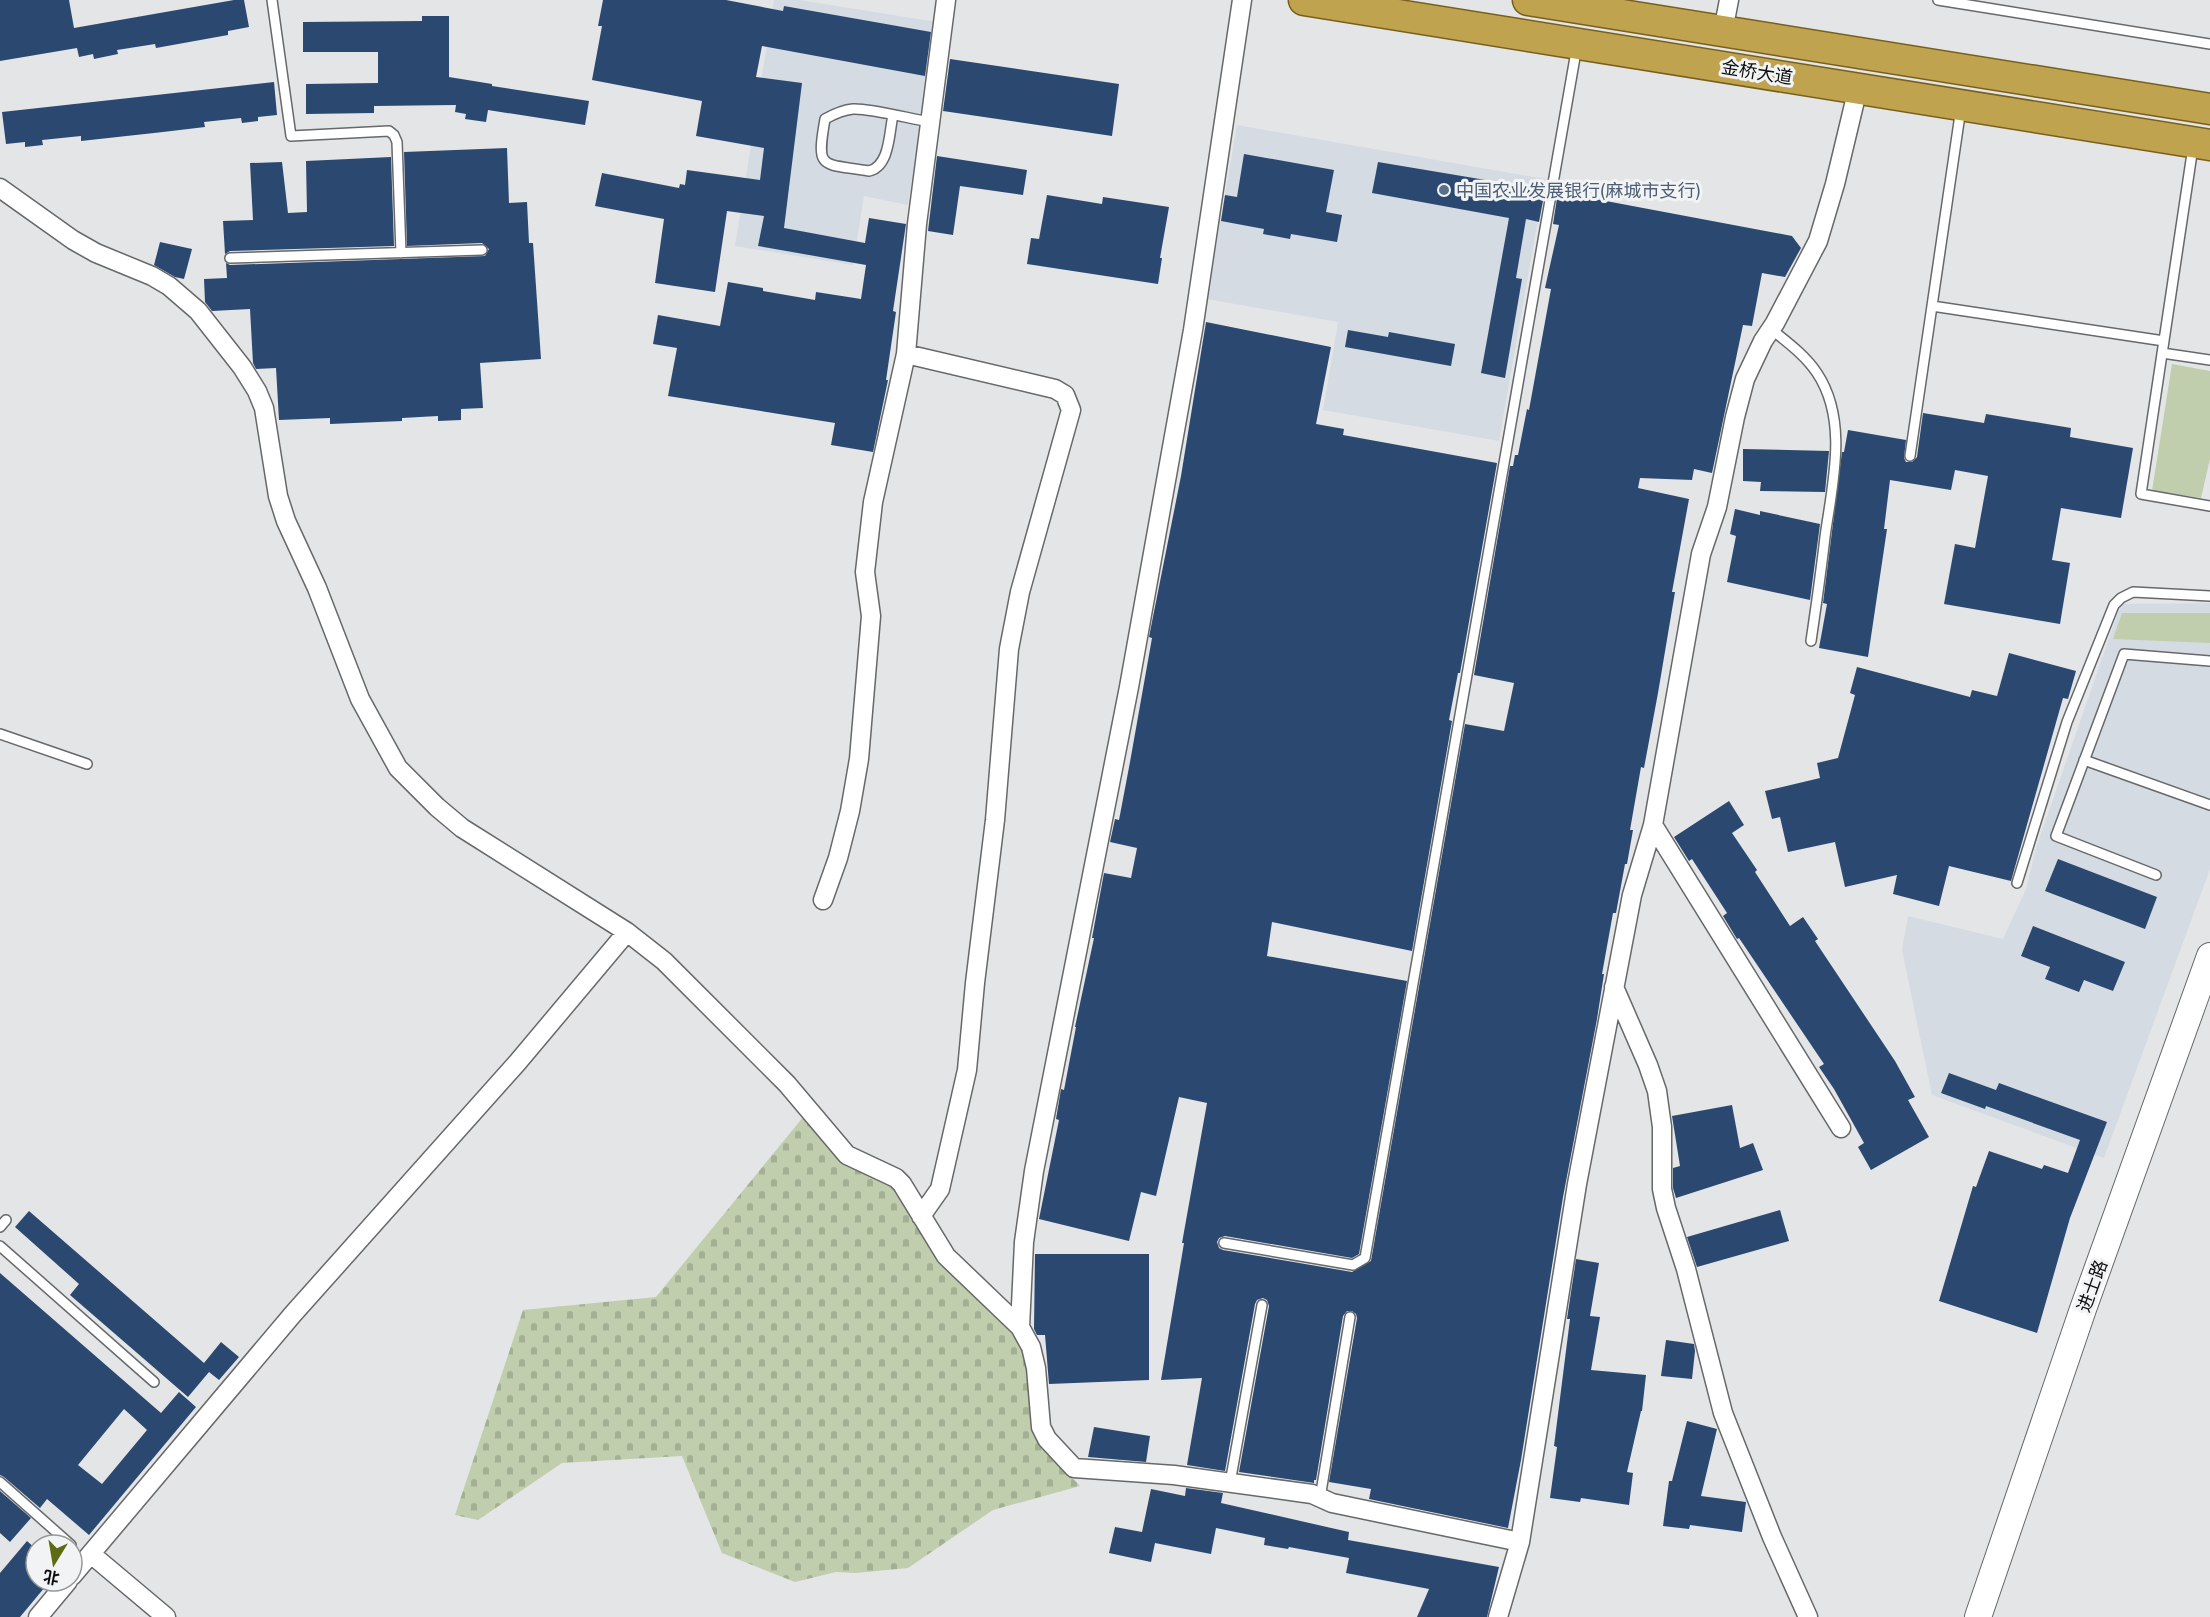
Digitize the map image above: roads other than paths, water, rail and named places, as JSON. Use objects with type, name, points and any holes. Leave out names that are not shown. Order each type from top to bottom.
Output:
[{"type":"highway","name":"金桥大道","points":[[1304,0],[2202,143]]},
{"type":"highway","name":"金桥大道","points":[[1528,0],[2210,109]]},
{"type":"main road","name":"进士路","points":[[1978,1617],[2080,1320],[2210,956]]},
{"type":"main road","name":"进士路","points":[[1997,1617],[2100,1315],[2210,1008]]},
{"type":"street","points":[[823,900],[838,858],[850,811],[859,759],[871,616],[865,572],[873,502],[906,354],[917,224],[946,0]]},
{"type":"street","points":[[1020,1327],[1024,1242],[1034,1171],[1129,687],[1191,342],[1242,0]]},
{"type":"street","points":[[1723,31],[1729,0]]},
{"type":"street","points":[[1498,1617],[1520,1542],[1577,1184],[1632,895],[1653,825],[1701,554],[1717,507],[1745,379],[1818,241],[1835,184],[1858,88]]},
{"type":"street","points":[[0,188],[73,240],[96,253],[152,276],[170,286],[198,311],[242,366],[257,392],[268,425],[278,496],[286,522],[317,588],[360,699],[398,768],[462,828],[627,932],[664,961],[779,1076],[847,1155],[896,1178],[902,1184],[946,1256],[1020,1327],[1031,1347],[1036,1368],[1041,1427],[1047,1439],[1074,1468],[1174,1475],[1312,1494],[1332,1503],[1520,1542]]},
{"type":"street","points":[[906,354],[1055,389],[1065,395],[1071,410],[1020,592],[1009,649],[995,820],[967,1070],[940,1189],[921,1216]]},
{"type":"street","points":[[1653,825],[1841,1128]]},
{"type":"street","points":[[84,1562],[293,1314],[516,1063],[627,932]]},
{"type":"street","points":[[1614,987],[1648,1065],[1656,1091],[1662,1127],[1662,1189],[1665,1208],[1686,1269],[1723,1413],[1772,1537],[1808,1617]]},
{"type":"street","points":[[89,1556],[166,1617]]},
{"type":"street","points":[[38,1617],[58,1593]]},
{"type":"lane","points":[[272,0],[291,136],[389,131],[394,135],[397,142],[401,253]]},
{"type":"lane","points":[[1938,0],[2210,44]]},
{"type":"lane","points":[[1224,1243],[1353,1265],[1365,1258],[1577,44]]},
{"type":"lane","points":[[1910,456],[1962,105]]},
{"type":"lane","points":[[893,115],[884,159],[874,170],[829,165],[822,158],[820,148],[825,119],[838,112],[854,109],[893,115],[930,122]]},
{"type":"lane","points":[[2202,143],[2164,341],[2141,494],[2210,506]]},
{"type":"lane","points":[[230,258],[482,250]]},
{"type":"lane","points":[[1932,306],[2164,341]]},
{"type":"lane","points":[[1771,329],[1797,350],[1817,373],[1828,396],[1835,430],[1835,463],[1811,641]]},
{"type":"lane","points":[[2162,353],[2210,360]]},
{"type":"lane","points":[[2017,884],[2067,722],[2114,605],[2121,598],[2133,592],[2210,596]]},
{"type":"lane","points":[[2156,875],[2056,836],[2124,654],[2210,661]]},
{"type":"lane","points":[[0,734],[87,764]]},
{"type":"lane","points":[[2084,760],[2210,805]]},
{"type":"lane","points":[[0,1246],[154,1382]]},
{"type":"lane","points":[[1230,1483],[1262,1305]]},
{"type":"lane","points":[[1320,1498],[1350,1317]]},
{"type":"lane","points":[[0,1482],[58,1533]]},
{"type":"lane","points":[[84,1553],[89,1556]]},
{"type":"place","name":"中国农业发展银行(麻城市支行)","points":[[1444,190]]}]
